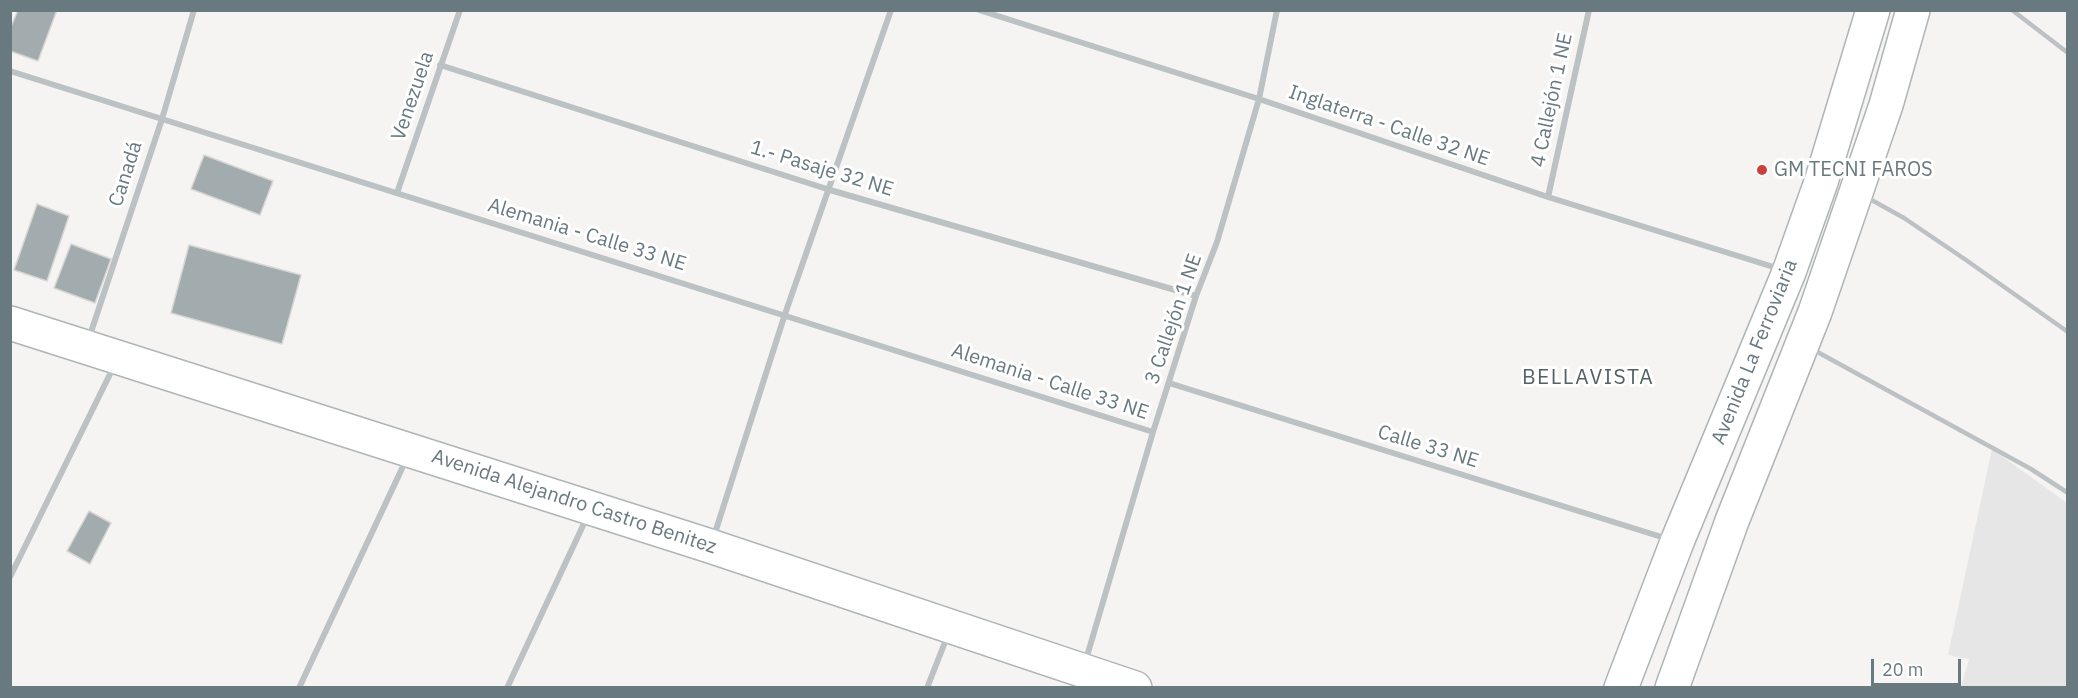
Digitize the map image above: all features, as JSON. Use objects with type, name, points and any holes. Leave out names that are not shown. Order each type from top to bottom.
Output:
[{"type":"main road","name":"Avenida La Ferroviaria","points":[[1621,687],[1677,542],[1789,272],[1821,182],[1873,10]]},
{"type":"main road","name":"Avenida La Ferroviaria","points":[[1672,687],[1732,521],[1815,312],[1886,105],[1913,10]]},
{"type":"main road","name":"Avenida Alejandro Castro Benitez","points":[[10,323],[710,546],[1135,687]]},
{"type":"street","name":"Canadá","points":[[86,347],[162,119],[194,10]]},
{"type":"street","name":"Venezuela","points":[[397,193],[460,10]]},
{"type":"street","points":[[710,546],[785,314],[891,10]]},
{"type":"street","name":"Inglaterra - Calle 32 NE","points":[[979,10],[1259,99],[1548,197],[1789,272]]},
{"type":"street","name":"3 Callejón 1 NE","points":[[1083,670],[1153,432],[1196,296],[1217,242],[1259,99],[1277,10]]},
{"type":"street","name":"4 Callejón 1 NE","points":[[1548,197],[1588,10]]},
{"type":"street","name":"1.- Pasaje 32 NE","points":[[440,65],[830,190],[1196,296]]},
{"type":"street","name":"Alemania - Calle 33 NE","points":[[10,71],[1153,432]]},
{"type":"street","points":[[10,577],[14,562],[118,357]]},
{"type":"street","name":"Calle 33 NE","points":[[1169,384],[1677,542]]},
{"type":"street","points":[[299,687],[411,450]]},
{"type":"street","points":[[507,687],[591,508]]},
{"type":"street","points":[[927,687],[952,625]]},
{"type":"lane","points":[[2012,10],[2067,53]]},
{"type":"lane","points":[[1857,191],[1904,218],[2067,332]]},
{"type":"lane","points":[[1802,343],[2031,469],[2067,493]]},
{"type":"shaded area","points":[[1992,449],[2067,503],[2067,687],[1961,687],[1969,659],[1948,655]]},
{"type":"building","points":[[18,10],[57,10],[38,61],[10,51],[10,29]]},
{"type":"building","points":[[204,155],[273,181],[260,215],[191,189]]},
{"type":"building","points":[[37,204],[69,216],[47,281],[14,270]]},
{"type":"building","points":[[71,244],[111,259],[95,303],[54,288]]},
{"type":"building","points":[[189,245],[301,275],[282,344],[171,313]]},
{"type":"building","points":[[89,511],[111,523],[90,564],[67,551]]},
{"type":"place","name":"GM TECNI FAROS","points":[[1762,170]]},
{"type":"district","name":"BELLAVISTA","points":[[1588,378]]}]
